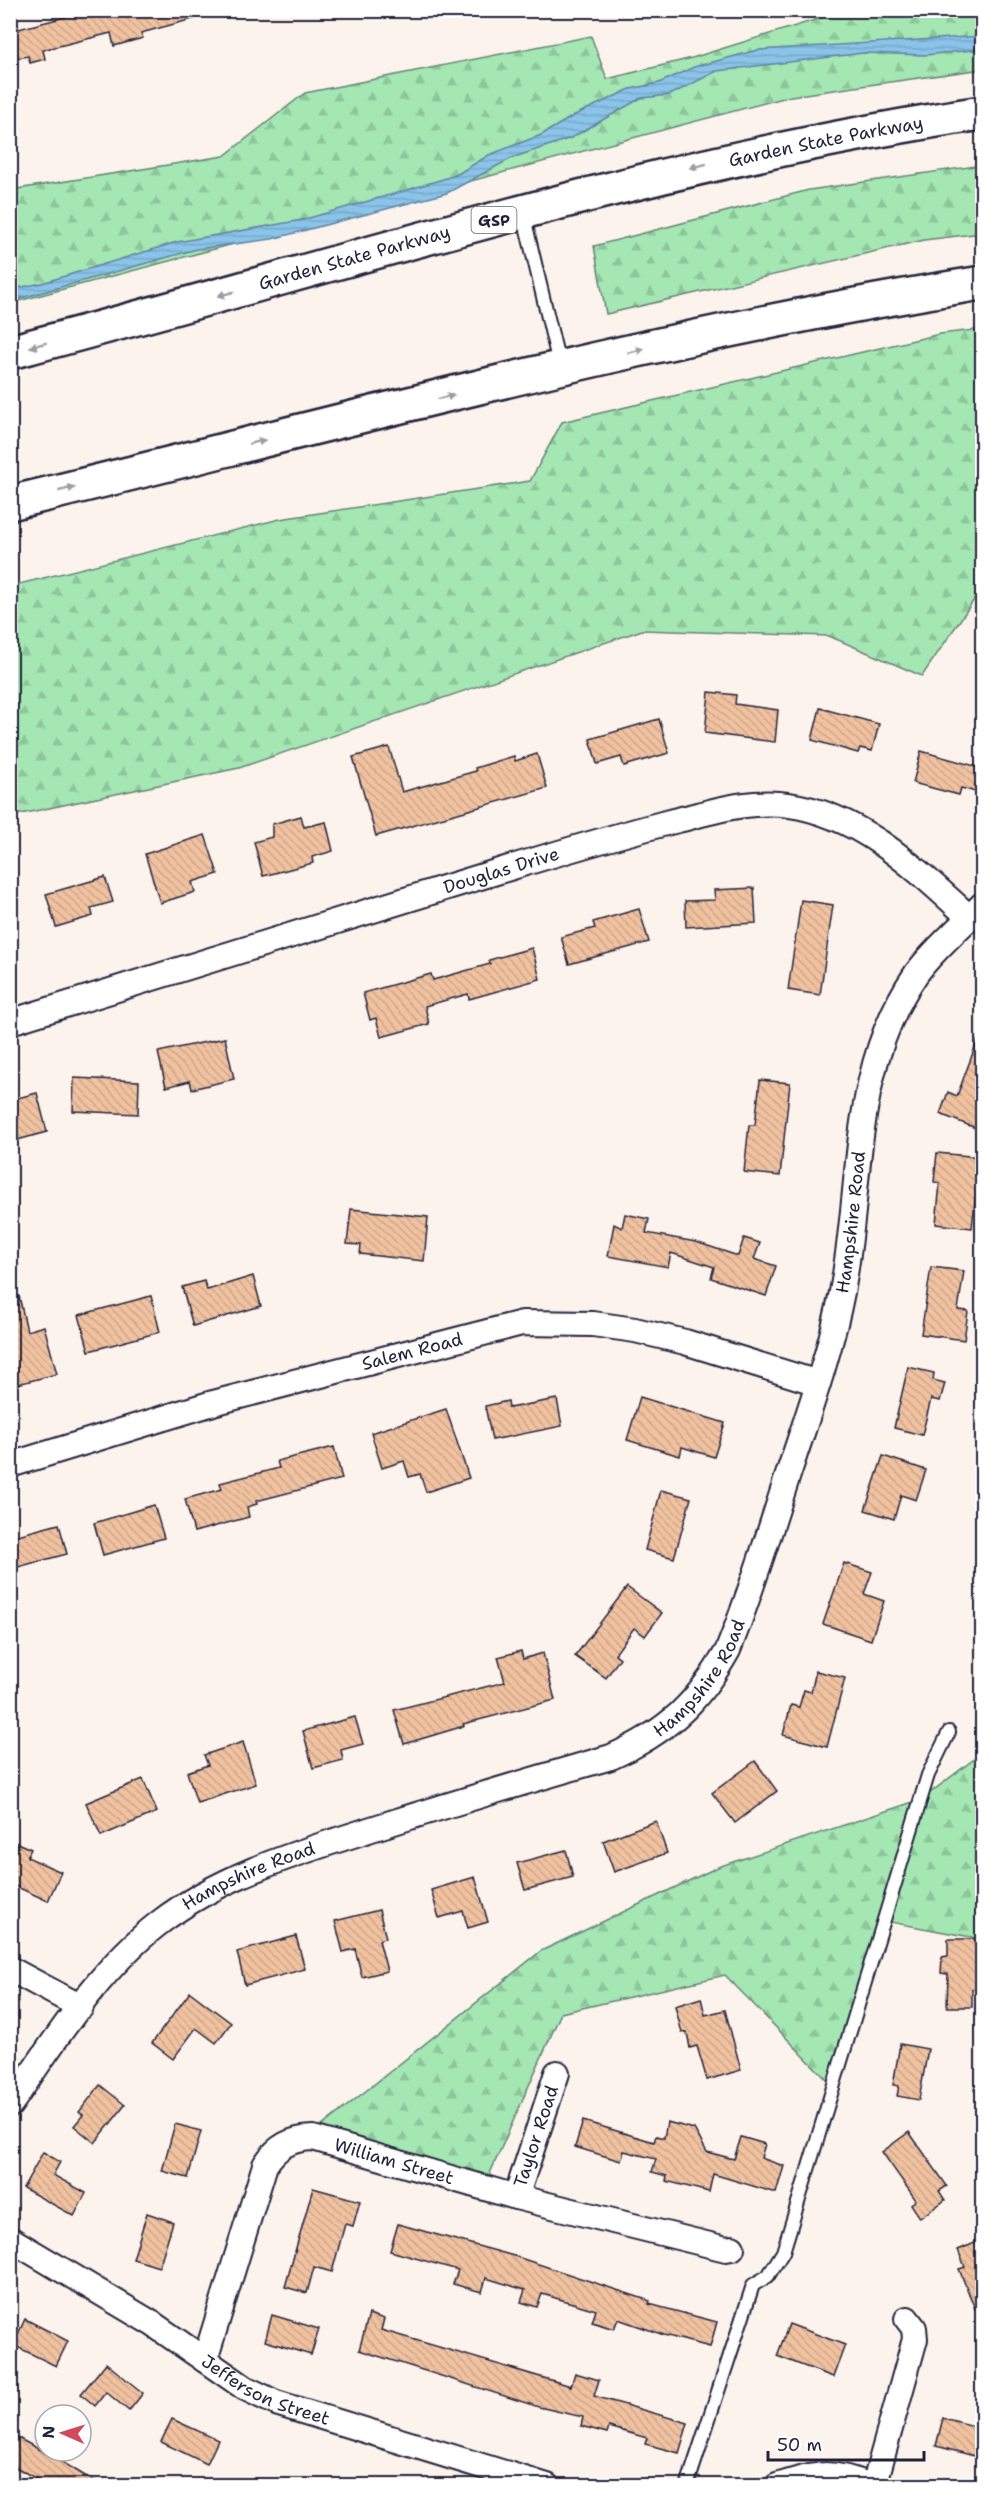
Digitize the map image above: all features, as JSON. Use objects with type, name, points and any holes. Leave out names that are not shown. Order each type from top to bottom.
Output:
[{"type":"highway","name":"Garden State Parkway","points":[[10,352],[523,212],[736,157],[866,131],[982,113]]},
{"type":"highway","points":[[10,503],[561,369],[790,318],[982,284]]},
{"type":"street","name":"Douglas Drive","points":[[10,1022],[605,838],[733,806],[757,803],[788,804],[817,810],[846,822],[885,846],[976,912]]},
{"type":"street","name":"Hampshire Road","points":[[10,2105],[81,2007],[125,1953],[157,1924],[192,1899],[236,1875],[329,1842],[611,1757],[640,1744],[668,1726],[699,1695],[728,1650],[818,1383],[842,1293],[853,1220],[859,1139],[866,1094],[879,1049],[897,1006],[917,972],[976,912]]},
{"type":"street","name":"Salem Road","points":[[10,1465],[213,1403],[522,1323],[593,1324],[635,1330],[685,1342],[818,1383]]},
{"type":"street","points":[[10,1969],[81,2007]]},
{"type":"street","name":"Taylor Road","points":[[516,2197],[557,2073]]},
{"type":"street","name":"William Street","points":[[205,2360],[265,2165],[283,2144],[298,2138],[313,2138],[516,2197],[726,2249],[732,2248]]},
{"type":"street","name":"Jefferson Street","points":[[10,2239],[153,2324],[245,2388],[276,2403],[547,2486]]},
{"type":"street","points":[[777,2486],[826,2473],[845,2475],[872,2486],[915,2339],[914,2328],[907,2319]]},
{"type":"lane","points":[[523,212],[561,369]]},
{"type":"lane","points":[[687,2486],[753,2285],[768,2276],[783,2252],[928,1775],[949,1732]]},
{"type":"green space","points":[[844,11],[982,11],[982,69],[791,96],[11,303],[11,190],[224,156],[305,93],[591,36],[607,79],[692,58]]},
{"type":"green space","points":[[982,165],[982,233],[924,240],[606,314],[594,246],[809,190]]},
{"type":"green space","points":[[982,329],[982,588],[922,676],[829,636],[642,630],[239,768],[11,816],[11,586],[280,519],[530,481],[562,422],[940,334]]},
{"type":"green space","points":[[982,1753],[982,1939],[880,1920],[833,2086],[725,1975],[561,2013],[487,2180],[317,2130],[541,1951],[718,1867],[922,1799]]},
{"type":"water","points":[[982,36],[982,49],[925,55],[863,53],[717,71],[670,95],[641,98],[571,138],[512,158],[447,193],[272,239],[197,249],[11,301],[11,289],[42,283],[177,242],[302,220],[456,175],[489,155],[541,135],[575,115],[630,89],[659,83],[694,67],[758,50]]},
{"type":"building","points":[[92,10],[203,10],[204,16],[141,33],[143,38],[114,46],[111,33],[43,50],[45,59],[30,63],[28,56],[18,58],[11,31]]},
{"type":"building","points":[[709,692],[736,695],[735,704],[778,710],[775,742],[705,733]]},
{"type":"building","points":[[820,708],[879,724],[872,751],[860,748],[858,753],[812,740]]},
{"type":"building","points":[[659,719],[669,753],[624,766],[621,757],[597,764],[590,739]]},
{"type":"building","points":[[389,747],[402,792],[476,771],[475,768],[514,756],[515,761],[537,754],[547,788],[376,836],[353,757]]},
{"type":"building","points":[[921,751],[982,768],[980,793],[961,788],[959,795],[913,783]]},
{"type":"building","points":[[301,816],[304,827],[326,822],[333,851],[312,857],[313,863],[263,876],[254,842],[272,837],[272,824]]},
{"type":"building","points":[[205,835],[218,874],[192,882],[195,892],[160,903],[145,854]]},
{"type":"building","points":[[105,877],[113,902],[91,908],[93,916],[56,927],[46,894]]},
{"type":"building","points":[[754,888],[756,923],[686,927],[685,901],[715,900],[714,890]]},
{"type":"building","points":[[801,900],[833,905],[820,995],[788,990]]},
{"type":"building","points":[[639,909],[649,942],[569,964],[561,937],[595,928],[593,922]]},
{"type":"building","points":[[532,948],[540,979],[469,999],[468,994],[425,1006],[429,1024],[381,1037],[376,1018],[370,1020],[363,993],[431,974],[433,980],[490,964],[489,960]]},
{"type":"building","points":[[981,1031],[982,1117],[978,1129],[940,1114],[948,1092],[957,1096]]},
{"type":"building","points":[[225,1038],[234,1079],[192,1089],[190,1081],[166,1087],[158,1052]]},
{"type":"building","points":[[74,1078],[139,1081],[138,1114],[73,1111]]},
{"type":"building","points":[[760,1080],[790,1083],[780,1176],[744,1172],[749,1125],[755,1125]]},
{"type":"building","points":[[37,1093],[47,1132],[10,1142],[10,1100]]},
{"type":"building","points":[[937,1153],[980,1157],[972,1228],[936,1224],[940,1183],[934,1182]]},
{"type":"building","points":[[351,1209],[428,1217],[424,1261],[360,1254],[361,1245],[347,1244]]},
{"type":"building","points":[[625,1214],[649,1219],[646,1233],[696,1242],[738,1256],[744,1238],[760,1243],[754,1259],[776,1266],[766,1296],[711,1278],[714,1267],[671,1253],[668,1267],[608,1256],[614,1224],[622,1228]]},
{"type":"building","points":[[931,1267],[964,1271],[958,1310],[968,1311],[964,1340],[921,1334]]},
{"type":"building","points":[[253,1276],[261,1306],[193,1326],[182,1287],[204,1281],[207,1290]]},
{"type":"building","points":[[19,1296],[27,1331],[44,1326],[57,1374],[10,1386],[10,1332]]},
{"type":"building","points":[[151,1296],[160,1332],[89,1351],[79,1315]]},
{"type":"building","points":[[908,1367],[934,1373],[933,1380],[945,1383],[940,1401],[931,1399],[922,1435],[894,1428]]},
{"type":"building","points":[[640,1397],[725,1423],[714,1457],[682,1447],[680,1456],[627,1440]]},
{"type":"building","points":[[557,1399],[562,1426],[492,1440],[485,1406],[508,1401],[509,1408]]},
{"type":"building","points":[[446,1409],[469,1478],[426,1492],[420,1474],[409,1477],[404,1461],[382,1468],[371,1433]]},
{"type":"building","points":[[334,1447],[342,1479],[256,1501],[257,1504],[247,1507],[249,1517],[194,1532],[185,1499],[222,1489],[220,1483],[279,1468],[277,1461]]},
{"type":"building","points":[[883,1456],[926,1470],[916,1500],[901,1495],[894,1519],[865,1510]]},
{"type":"building","points":[[661,1490],[691,1498],[674,1558],[645,1550]]},
{"type":"building","points":[[154,1505],[164,1538],[103,1555],[94,1523]]},
{"type":"building","points":[[59,1524],[67,1554],[10,1569],[10,1537]]},
{"type":"building","points":[[844,1563],[872,1572],[864,1594],[884,1601],[871,1640],[823,1624]]},
{"type":"building","points":[[627,1587],[662,1613],[645,1636],[634,1628],[615,1654],[620,1658],[606,1678],[575,1656]]},
{"type":"building","points":[[521,1651],[523,1659],[543,1653],[555,1700],[463,1724],[464,1726],[404,1744],[394,1710],[505,1682],[498,1657]]},
{"type":"building","points":[[816,1671],[845,1678],[827,1747],[783,1735],[791,1705],[799,1707],[804,1690],[811,1692]]},
{"type":"building","points":[[355,1717],[363,1744],[341,1750],[343,1760],[313,1768],[303,1731]]},
{"type":"building","points":[[243,1742],[256,1784],[197,1803],[187,1772],[208,1765],[204,1755]]},
{"type":"building","points":[[755,1761],[777,1791],[735,1823],[712,1793]]},
{"type":"building","points":[[143,1779],[157,1812],[101,1836],[86,1803]]},
{"type":"building","points":[[656,1821],[667,1853],[614,1872],[603,1841]]},
{"type":"building","points":[[10,1840],[31,1849],[27,1857],[61,1872],[48,1901],[15,1886],[10,1896]]},
{"type":"building","points":[[566,1850],[573,1877],[525,1890],[517,1863]]},
{"type":"building","points":[[475,1877],[488,1922],[468,1928],[463,1911],[439,1918],[431,1890]]},
{"type":"building","points":[[379,1910],[386,1938],[379,1940],[387,1971],[362,1977],[355,1949],[343,1952],[335,1921]]},
{"type":"building","points":[[296,1936],[305,1969],[245,1985],[237,1952]]},
{"type":"building","points":[[948,1939],[982,1939],[980,1988],[972,1989],[972,2007],[947,2007],[948,1974],[941,1973],[942,1957],[948,1956]]},
{"type":"building","points":[[190,1992],[231,2023],[216,2043],[196,2028],[173,2059],[152,2043]]},
{"type":"building","points":[[701,1998],[705,2015],[725,2010],[741,2070],[707,2080],[697,2046],[690,2048],[687,2032],[682,2033],[675,2006]]},
{"type":"building","points":[[900,2044],[928,2049],[919,2100],[897,2096],[899,2086],[893,2085]]},
{"type":"building","points":[[100,2085],[125,2105],[95,2143],[74,2126],[83,2115],[79,2112]]},
{"type":"building","points":[[583,2121],[654,2142],[656,2136],[664,2138],[667,2122],[694,2129],[707,2152],[734,2159],[741,2137],[765,2144],[761,2158],[784,2166],[776,2193],[713,2174],[709,2192],[666,2181],[667,2176],[652,2172],[656,2159],[624,2151],[621,2161],[575,2147]]},
{"type":"building","points":[[175,2124],[201,2131],[188,2178],[162,2171]]},
{"type":"building","points":[[909,2132],[947,2186],[939,2191],[945,2200],[920,2218],[911,2204],[916,2200],[882,2152]]},
{"type":"building","points":[[43,2152],[60,2162],[53,2175],[86,2193],[74,2216],[23,2188]]},
{"type":"building","points":[[313,2188],[360,2201],[353,2226],[345,2224],[332,2272],[314,2267],[307,2293],[285,2287]]},
{"type":"building","points":[[147,2213],[173,2222],[159,2267],[133,2259]]},
{"type":"building","points":[[398,2224],[514,2256],[650,2301],[649,2304],[717,2322],[710,2347],[664,2335],[618,2319],[614,2329],[592,2322],[596,2310],[542,2294],[537,2307],[521,2302],[525,2290],[486,2278],[482,2292],[453,2284],[458,2270],[390,2251]]},
{"type":"building","points":[[982,2240],[982,2326],[959,2269],[965,2267],[958,2250]]},
{"type":"building","points":[[369,2314],[384,2319],[381,2330],[571,2386],[575,2373],[599,2380],[594,2396],[688,2423],[679,2453],[645,2444],[647,2438],[609,2427],[607,2433],[581,2426],[583,2417],[539,2407],[359,2350]]},
{"type":"building","points":[[272,2315],[319,2329],[311,2355],[265,2341]]},
{"type":"building","points":[[25,2319],[68,2341],[56,2366],[13,2345]]},
{"type":"building","points":[[789,2324],[845,2345],[833,2377],[777,2356]]},
{"type":"building","points":[[106,2363],[143,2393],[129,2411],[106,2392],[95,2406],[81,2394]]},
{"type":"building","points":[[943,2418],[982,2428],[982,2458],[936,2446]]},
{"type":"building","points":[[172,2419],[218,2440],[207,2464],[161,2442]]},
{"type":"building","points":[[18,2438],[33,2446],[33,2463],[64,2463],[102,2486],[49,2486],[10,2464],[10,2452]]}]
